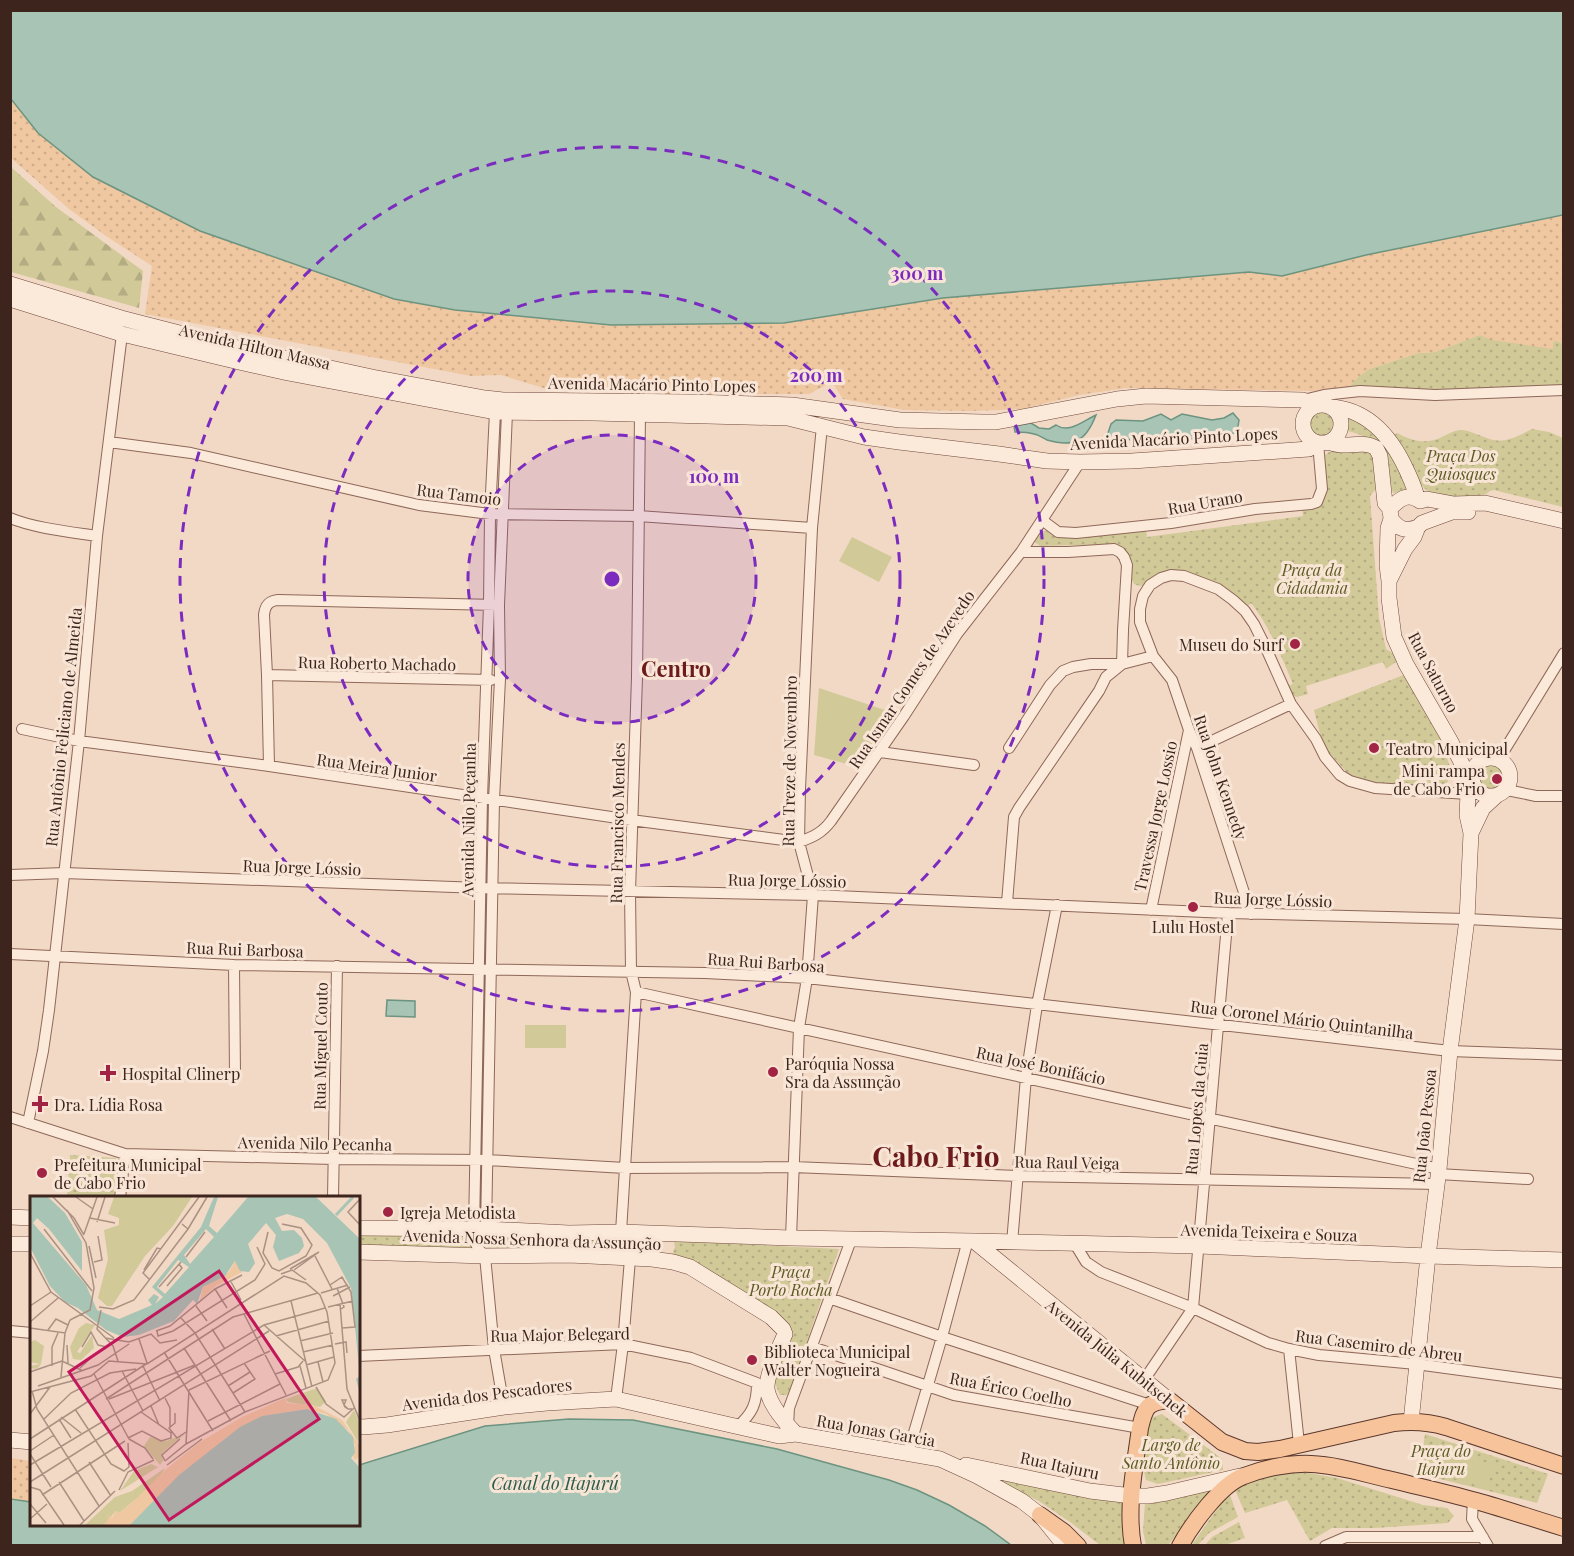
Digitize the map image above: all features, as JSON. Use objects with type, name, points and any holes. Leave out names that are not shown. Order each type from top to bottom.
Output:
[{"type":"main road","name":"Avenida Hilton Massa","points":[[10,284],[182,334],[299,375],[501,412]]},
{"type":"main road","name":"Avenida Hilton Massa","points":[[10,299],[122,334],[485,398]]},
{"type":"main road","name":"Avenida Macário Pinto Lopes","points":[[485,398],[783,405],[900,420],[983,422],[996,422],[1117,399],[1146,396],[1303,400],[1324,406],[1344,408],[1357,413],[1383,432],[1398,451],[1418,499]]},
{"type":"main road","points":[[1324,406],[1335,411],[1341,422],[1339,434],[1324,443],[1308,437],[1302,427],[1308,411],[1324,406]]},
{"type":"main road","name":"Avenida Macário Pinto Lopes","points":[[501,412],[788,418],[864,437],[1047,461],[1132,461],[1309,449],[1324,443],[1339,446],[1365,444],[1376,448],[1380,456],[1386,503],[1390,514]]},
{"type":"main road","points":[[1563,521],[1485,503],[1454,504],[1406,496],[1395,503],[1390,514],[1400,528],[1406,530],[1452,512],[1469,512],[1488,514],[1563,532]]},
{"type":"main road","points":[[1418,499],[1424,507],[1420,525]]},
{"type":"main road","name":"Rua Saturno","points":[[1390,514],[1387,565],[1394,637],[1406,664],[1451,742],[1471,785]]},
{"type":"main road","name":"Rua Saturno","points":[[1389,582],[1420,525]]},
{"type":"main road","points":[[1451,742],[1466,754],[1493,759],[1508,767],[1511,779],[1501,793],[1490,797],[1479,793],[1471,785],[1473,770],[1479,762],[1493,759]]},
{"type":"main road","name":"Rua João Pessoa","points":[[1411,1422],[1450,1051],[1467,919],[1471,834],[1467,815],[1471,785]]},
{"type":"main road","name":"Rua João Pessoa","points":[[1471,834],[1484,808],[1501,793]]},
{"type":"main road","points":[[10,1217],[30,1218]]},
{"type":"main road","name":"Avenida Nossa Senhora da Assunção","points":[[360,1228],[621,1232],[851,1240]]},
{"type":"main road","points":[[569,1233],[562,1243],[569,1255]]},
{"type":"main road","points":[[652,1259],[663,1248],[663,1242],[657,1234]]},
{"type":"main road","points":[[851,1240],[971,1241]]},
{"type":"main road","name":"Avenida Teixeira e Souza","points":[[971,1241],[1199,1246],[1563,1260]]},
{"type":"main road","name":"Avenida Júlia Kubitschek","points":[[971,1241],[1168,1400],[1222,1442],[1234,1448],[1258,1452],[1394,1423],[1433,1423],[1563,1466]]},
{"type":"main road","points":[[10,1244],[30,1244]]},
{"type":"main road","name":"Avenida Nossa Senhora da Assunção","points":[[360,1252],[484,1256],[569,1255],[652,1259],[690,1267],[780,1324],[785,1334],[771,1368],[767,1389],[772,1403],[792,1430]]},
{"type":"main road","name":"Avenida dos Pescadores","points":[[360,1426],[387,1425],[504,1407],[616,1400],[779,1436],[792,1430]]},
{"type":"main road","points":[[1132,1545],[1130,1529],[1132,1497],[1143,1415],[1154,1402],[1168,1400]]},
{"type":"main road","name":"Rua Jonas Garcia","points":[[792,1430],[940,1459],[1022,1501],[1040,1515],[1065,1545]]},
{"type":"main road","points":[[10,1440],[30,1442]]},
{"type":"main road","name":"Rua Itajuru","points":[[940,1459],[1090,1491],[1132,1497],[1167,1493],[1243,1476]]},
{"type":"main road","points":[[1180,1545],[1192,1526],[1226,1488],[1243,1476],[1285,1465],[1313,1464],[1337,1467],[1473,1500],[1563,1528]]},
{"type":"main road","points":[[1040,1515],[1065,1532],[1078,1545]]},
{"type":"street","name":"Rua Antônio Feliciano de Almeida","points":[[28,1123],[43,1051],[79,741],[97,536],[122,334]]},
{"type":"street","points":[[1303,400],[1360,391],[1435,395],[1563,390]]},
{"type":"street","name":"Avenida Nilo Peçanha","points":[[480,1229],[475,1161],[485,969],[493,888],[494,800],[500,679],[490,514],[501,412]]},
{"type":"street","name":"Avenida Nilo Peçanha","points":[[480,1229],[487,1160],[485,969],[481,888],[482,798],[487,680],[503,515],[501,412]]},
{"type":"street","name":"Rua Francisco Mendes","points":[[621,1232],[636,993],[631,971],[630,892],[637,677],[640,414]]},
{"type":"street","name":"Rua Treze de Novembro","points":[[791,1238],[799,1028],[807,978],[813,895],[799,842],[812,528],[822,426]]},
{"type":"street","name":"Rua Tamoio","points":[[109,442],[191,453],[419,505],[490,514],[638,516],[812,528]]},
{"type":"street","name":"Rua Urano","points":[[1042,520],[1058,532],[1076,533],[1171,524],[1255,509],[1311,504],[1317,502],[1322,489],[1324,443]]},
{"type":"street","name":"Rua Ismar Gomes de Azevedo","points":[[799,842],[814,837],[824,830],[880,752],[957,634],[1021,552],[1080,462]]},
{"type":"street","points":[[10,518],[97,536]]},
{"type":"street","points":[[1007,903],[1014,817],[1018,808],[1099,691],[1106,677],[1122,664],[1126,565],[1120,552],[1107,548],[1068,552],[1021,552]]},
{"type":"street","name":"Rua John Kennedy","points":[[1251,914],[1197,748],[1172,681],[1153,656],[1140,622],[1143,596],[1150,585],[1161,578],[1171,574],[1184,576],[1218,589],[1245,611],[1265,646],[1291,704],[1340,775],[1359,784],[1390,790],[1471,785]]},
{"type":"street","points":[[268,766],[264,615],[265,609],[272,601],[494,605]]},
{"type":"street","points":[[1493,759],[1563,652]]},
{"type":"street","points":[[1009,748],[1050,685],[1063,671],[1091,664],[1122,664],[1153,656]]},
{"type":"street","name":"Rua Roberto Machado","points":[[267,675],[500,679]]},
{"type":"street","points":[[1197,748],[1291,704]]},
{"type":"street","name":"Rua Meira Junior","points":[[22,729],[79,741],[799,842]]},
{"type":"street","name":"Travessa Jorge Lossio","points":[[1151,910],[1189,730]]},
{"type":"street","points":[[880,752],[974,765]]},
{"type":"street","points":[[1501,793],[1563,796]]},
{"type":"street","name":"Rua Jorge Lóssio","points":[[10,875],[64,873],[481,888],[813,895],[1251,914],[1467,919],[1563,924]]},
{"type":"street","points":[[1012,1243],[1026,1077],[1037,1005],[1057,905]]},
{"type":"street","name":"Rua Lopes da Guia","points":[[1193,1308],[1228,913]]},
{"type":"street","name":"Rua Rui Barbosa","points":[[10,954],[234,965],[631,971],[807,978],[1037,1005]]},
{"type":"street","points":[[234,965],[235,1075]]},
{"type":"street","name":"Rua Miguel Couto","points":[[333,1196],[337,966]]},
{"type":"street","name":"Rua José Bonifácio","points":[[636,993],[1026,1077],[1209,1119],[1438,1176]]},
{"type":"street","name":"Rua Coronel Mário Quintanilha","points":[[1037,1005],[1450,1051],[1563,1055]]},
{"type":"street","name":"Avenida Nilo Pecanha","points":[[10,1117],[124,1154],[487,1160],[625,1168]]},
{"type":"street","points":[[120,1196],[124,1154]]},
{"type":"street","name":"Rua Raul Veiga","points":[[625,1168],[793,1167],[1018,1176],[1204,1180],[1438,1176]]},
{"type":"street","points":[[1438,1176],[1528,1179]]},
{"type":"street","points":[[480,1229],[475,1241],[478,1250],[484,1256],[494,1349],[504,1407]]},
{"type":"street","points":[[792,1430],[789,1408],[851,1240]]},
{"type":"street","points":[[908,1453],[971,1241]]},
{"type":"street","name":"Rua Casemiro de Abreu","points":[[1076,1244],[1086,1262],[1101,1272],[1193,1308],[1268,1343],[1319,1355],[1416,1364],[1563,1384]]},
{"type":"street","points":[[616,1400],[630,1259]]},
{"type":"street","points":[[829,1298],[1150,1405]]},
{"type":"street","points":[[1144,1380],[1193,1308]]},
{"type":"street","points":[[10,1331],[30,1333]]},
{"type":"street","name":"Rua Major Belegard","points":[[360,1356],[623,1344],[691,1358],[757,1383]]},
{"type":"street","name":"Rua Érico Coelho","points":[[812,1347],[954,1395],[1140,1428]]},
{"type":"street","points":[[1289,1349],[1299,1444]]},
{"type":"street","points":[[737,1427],[747,1418],[753,1408],[757,1383],[765,1371],[771,1368]]},
{"type":"street","points":[[1473,1500],[1472,1519],[1485,1541]]},
{"type":"street","points":[[1324,1545],[1346,1537],[1485,1541]]},
{"type":"green space","points":[[11,167],[56,207],[143,271],[139,308],[11,272]]},
{"type":"green space","points":[[1479,335],[1553,343],[1555,340],[1563,344],[1563,390],[1435,395],[1348,388],[1369,369],[1418,353],[1435,352]]},
{"type":"green space","points":[[1321,412],[1330,416],[1334,425],[1330,434],[1321,438],[1312,434],[1308,425],[1312,416]]},
{"type":"green space","points":[[1343,414],[1362,421],[1386,444],[1411,489],[1393,493],[1382,453],[1370,440],[1348,431],[1343,421]]},
{"type":"green space","name":"Praça Dos Quiosques","points":[[1532,429],[1549,432],[1563,438],[1563,507],[1494,490],[1481,498],[1433,494],[1415,477],[1392,436],[1397,433],[1414,440],[1430,441],[1460,430],[1499,441],[1510,439]]},
{"type":"green space","name":"Praça da Cidadania","points":[[1364,447],[1372,450],[1379,485],[1370,496],[1379,618],[1386,649],[1397,656],[1396,662],[1386,669],[1383,662],[1306,686],[1308,694],[1297,697],[1291,695],[1287,686],[1293,684],[1284,663],[1251,603],[1246,608],[1196,575],[1140,586],[1134,584],[1131,578],[1131,560],[1127,552],[1114,544],[1040,546],[1035,542],[1036,535],[1043,531],[1054,535],[1146,530],[1147,537],[1303,516],[1302,508],[1319,505],[1325,494],[1324,456],[1329,452]]},
{"type":"green space","points":[[852,537],[892,557],[879,582],[839,561]]},
{"type":"green space","points":[[1406,674],[1436,727],[1452,772],[1445,787],[1380,783],[1352,778],[1323,746],[1314,710]]},
{"type":"green space","points":[[819,688],[897,714],[861,768],[814,755]]},
{"type":"green space","points":[[1492,764],[1502,767],[1505,777],[1502,787],[1492,790],[1482,787],[1479,777],[1482,767]]},
{"type":"green space","points":[[525,1025],[566,1025],[566,1048],[525,1048]]},
{"type":"green space","points":[[70,1155],[116,1158],[114,1196],[67,1196]]},
{"type":"green space","points":[[360,1233],[655,1237],[658,1245],[635,1254],[521,1248],[360,1246]]},
{"type":"green space","name":"Praça Porto Rocha","points":[[674,1241],[839,1249],[787,1395],[780,1395],[774,1381],[785,1320],[778,1313],[687,1260],[672,1255],[675,1247]]},
{"type":"green space","name":"Largo de Santo Antônio","points":[[1162,1414],[1222,1459],[1223,1470],[1158,1484],[1146,1480],[1143,1457],[1144,1440],[1150,1418]]},
{"type":"green space","name":"Praça do Itajuru","points":[[1425,1434],[1548,1474],[1537,1503],[1420,1474]]},
{"type":"green space","points":[[1448,1450],[1494,1465],[1486,1488],[1440,1474]]},
{"type":"green space","points":[[1285,1469],[1337,1478],[1423,1505],[1447,1508],[1454,1516],[1448,1523],[1375,1528],[1332,1528],[1310,1541],[1287,1500],[1245,1513],[1233,1485]]},
{"type":"green space","points":[[1013,1475],[1122,1503],[1131,1545],[1100,1545],[1039,1501],[993,1479]]},
{"type":"green space","points":[[1217,1483],[1168,1545],[1146,1545],[1143,1531],[1145,1503]]},
{"type":"green space","points":[[1230,1495],[1238,1517],[1209,1533],[1198,1545],[1191,1546],[1220,1505]]},
{"type":"green space","points":[[1239,1522],[1245,1538],[1225,1545],[1205,1545],[1212,1537]]},
{"type":"sand","points":[[10,99],[38,133],[93,177],[200,231],[394,299],[455,310],[611,325],[1563,184],[1563,344],[1555,340],[1553,349],[1492,340],[1479,335],[1435,352],[1418,353],[1369,369],[1348,388],[1312,391],[1126,388],[1079,395],[1022,409],[904,410],[843,399],[832,382],[809,394],[635,394],[593,389],[547,389],[501,375],[471,376],[145,314],[152,266],[69,209],[11,158]]},
{"type":"sand","points":[[11,1458],[30,1461],[30,1502],[11,1499]]},
{"type":"water","points":[[10,11],[1563,11],[1563,215],[1366,255],[1282,276],[1249,272],[943,298],[784,323],[611,325],[455,310],[394,299],[200,231],[93,177],[38,133],[11,99]]},
{"type":"water","points":[[1233,413],[1239,420],[1237,433],[1207,434],[1185,440],[1171,435],[1158,440],[1125,439],[1105,442],[1111,424],[1116,420],[1143,421],[1161,414],[1171,420],[1182,414],[1212,420],[1224,418]]},
{"type":"water","points":[[1096,415],[1088,431],[1072,442],[1056,442],[1032,433],[1015,432],[1014,426],[1031,423],[1039,428],[1049,429],[1056,425],[1071,427]]},
{"type":"water","points":[[387,1000],[415,1001],[415,1017],[386,1016]]},
{"type":"water","name":"Canal do Itajurú","points":[[569,1419],[633,1420],[777,1449],[917,1490],[985,1526],[1011,1545],[11,1545],[11,1499],[30,1502],[30,1526],[360,1526],[360,1465],[485,1426]]},
{"type":"place","name":"Museu do Surf","points":[[1295,644]]},
{"type":"place","name":"Teatro Municipal","points":[[1374,748]]},
{"type":"place","name":"Mini rampa de Cabo Frio","points":[[1497,779]]},
{"type":"place","name":"Lulu Hostel","points":[[1193,907]]},
{"type":"place","name":"Paróquia Nossa Sra da Assunção","points":[[773,1072]]},
{"type":"place","name":"Hospital Clinerp","points":[[108,1073]]},
{"type":"place","name":"Dra. Lídia Rosa","points":[[40,1104]]},
{"type":"place","name":"Prefeitura Municipal de Cabo Frio","points":[[42,1173]]},
{"type":"place","name":"Igreja Metodista","points":[[388,1212]]},
{"type":"place","name":"Biblioteca Municipal Walter Nogueira","points":[[752,1360]]},
{"type":"district","name":"Centro","points":[[676,668]]},
{"type":"district","name":"Cabo Frio","points":[[936,1155]]}]
